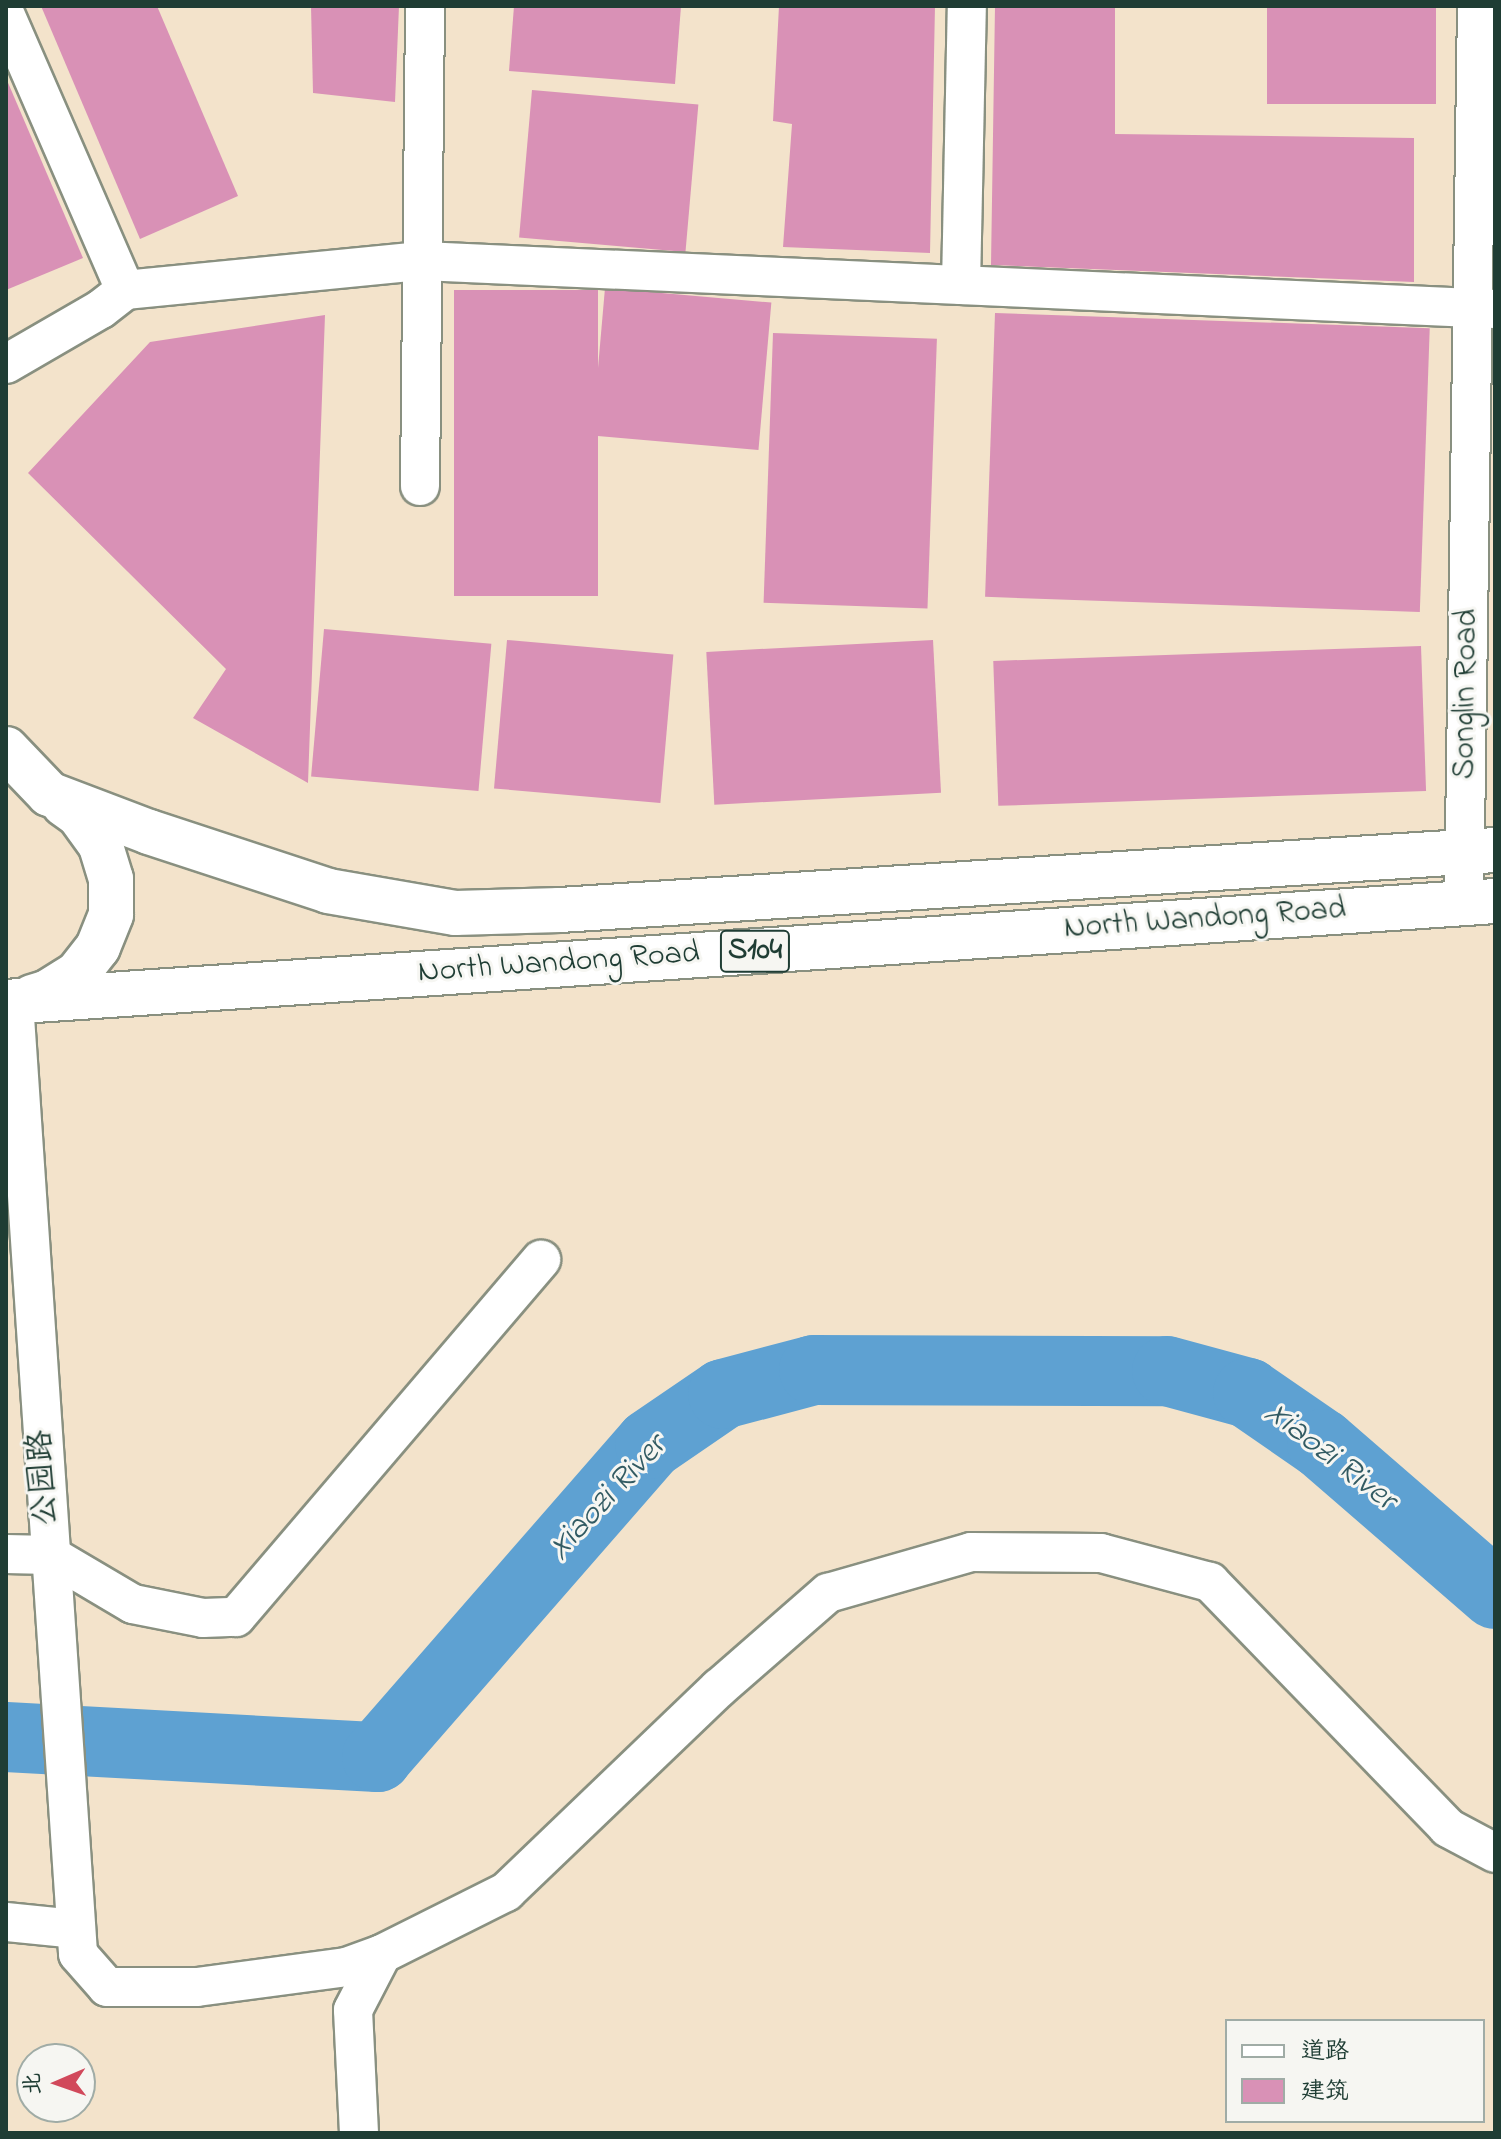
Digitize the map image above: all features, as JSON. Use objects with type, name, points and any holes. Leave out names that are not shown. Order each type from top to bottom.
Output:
[{"type":"main road","name":"S104","points":[[6,749],[49,794]]},
{"type":"main road","name":"North Wandong Road","points":[[6,786],[49,794],[328,891],[455,913],[560,910],[1480,850]]},
{"type":"main road","points":[[9,1002],[48,992],[77,974],[98,947],[111,914],[111,879],[100,844],[79,815],[49,794]]},
{"type":"main road","name":"North Wandong Road","points":[[9,1002],[1480,902]]},
{"type":"street","points":[[420,486],[425,6]]},
{"type":"street","points":[[961,285],[967,6]]},
{"type":"street","name":"Songlin Road","points":[[1477,6],[1484,309],[1480,902]]},
{"type":"street","points":[[6,16],[125,290]]},
{"type":"street","points":[[6,364],[101,309],[125,290],[422,261],[1484,309]]},
{"type":"street","name":"公园路","points":[[9,1002],[77,1941]]},
{"type":"street","points":[[6,1554],[50,1555],[133,1604],[203,1618],[236,1617],[541,1260]]},
{"type":"street","points":[[6,1922],[77,1941],[107,1987],[197,1987],[346,1967],[382,1954],[506,1892],[719,1688],[828,1593],[971,1552],[1101,1553],[1210,1582],[1448,1828],[1495,1853]]},
{"type":"street","points":[[359,2133],[353,2010],[382,1954]]},
{"type":"building","points":[[41,6],[157,6],[238,196],[140,239]]},
{"type":"building","points":[[311,6],[399,6],[395,102],[313,93]]},
{"type":"building","points":[[514,6],[681,6],[675,84],[509,71]]},
{"type":"building","points":[[779,6],[935,6],[930,253],[783,247],[792,124],[773,121]]},
{"type":"building","points":[[995,6],[1115,6],[1115,134],[1414,138],[1414,282],[991,265]]},
{"type":"building","points":[[1267,6],[1436,6],[1436,104],[1267,104]]},
{"type":"building","points":[[6,78],[83,258],[6,290]]},
{"type":"building","points":[[532,90],[698,105],[685,252],[519,237]]},
{"type":"building","points":[[605,288],[771,303],[758,450],[592,435]]},
{"type":"building","points":[[454,290],[598,290],[598,596],[454,596]]},
{"type":"building","points":[[995,313],[1430,328],[1420,612],[985,597]]},
{"type":"building","points":[[325,315],[308,783],[193,718],[226,669],[28,473],[150,342]]},
{"type":"building","points":[[773,333],[937,339],[927,609],[764,603]]},
{"type":"building","points":[[324,629],[491,644],[478,791],[311,776]]},
{"type":"building","points":[[507,640],[673,655],[660,803],[494,788]]},
{"type":"building","points":[[933,640],[941,793],[714,805],[706,652]]},
{"type":"building","points":[[1421,646],[1426,791],[998,806],[993,661]]},
{"type":"waterway","name":"Xiaozi River","points":[[6,1737],[377,1757],[650,1444],[723,1394],[814,1370],[1167,1371],[1248,1393],[1322,1444],[1495,1594]]}]
